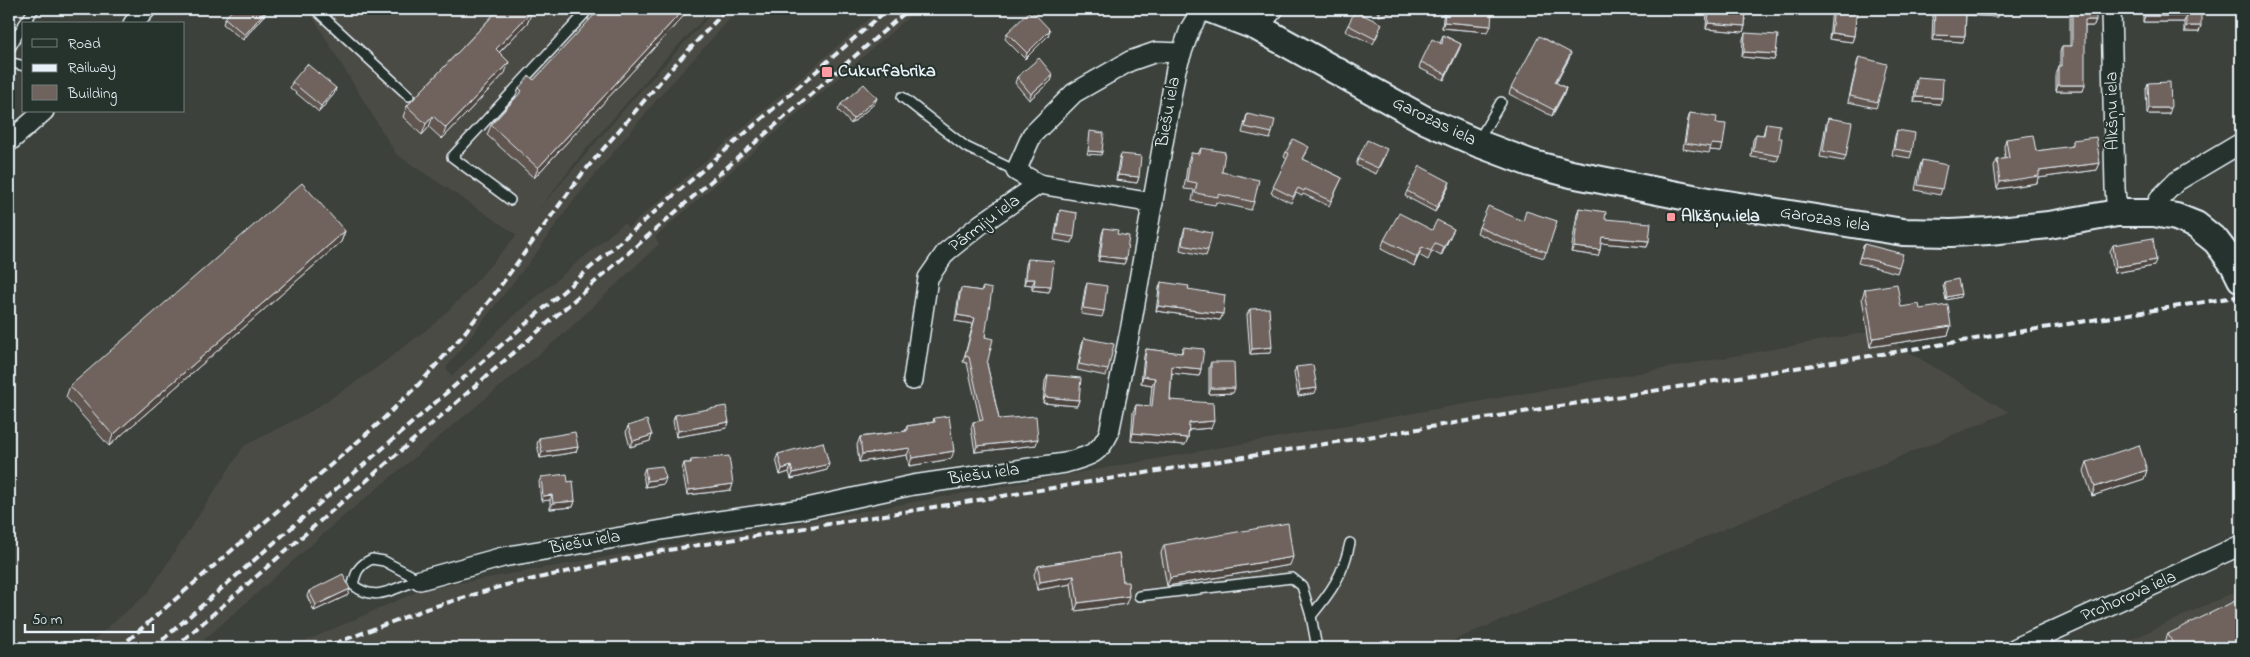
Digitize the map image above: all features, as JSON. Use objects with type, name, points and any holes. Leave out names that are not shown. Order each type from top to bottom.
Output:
[{"type":"main road","name":"Garozas iela","points":[[1210,9],[1265,18],[1395,104],[1476,143],[1530,163],[1612,184],[1845,224],[1903,232],[1951,233],[1989,231],[2049,225],[2117,213],[2154,214],[2176,217],[2196,225],[2216,241],[2234,265],[2241,279]]},
{"type":"street","points":[[135,22],[146,9]]},
{"type":"street","name":"Biešu iela","points":[[420,580],[503,557],[698,524],[802,509],[913,484],[1065,463],[1089,456],[1102,447],[1109,433],[1153,203],[1176,69],[1190,29],[1202,9]]},
{"type":"street","name":"Alkšņu iela","points":[[2111,9],[2117,213]]},
{"type":"street","points":[[1039,184],[1016,171],[1032,135],[1074,93],[1130,61],[1156,52],[1181,53]]},
{"type":"street","points":[[9,142],[43,112]]},
{"type":"street","points":[[2154,214],[2159,199],[2177,181],[2241,143]]},
{"type":"street","name":"Pārmiju iela","points":[[913,380],[928,278],[946,252],[981,224],[1039,184],[1153,203]]},
{"type":"street","name":"Prohorova iela","points":[[2016,648],[2241,545]]},
{"type":"lane","points":[[25,22],[34,9]]},
{"type":"lane","points":[[315,9],[409,96]]},
{"type":"lane","points":[[510,200],[452,157],[589,9]]},
{"type":"lane","points":[[9,50],[22,27]]},
{"type":"lane","points":[[9,62],[22,65]]},
{"type":"lane","points":[[902,97],[966,148],[1016,171]]},
{"type":"lane","points":[[1476,143],[1501,102]]},
{"type":"lane","points":[[1311,616],[1331,592],[1345,565],[1350,544]]},
{"type":"lane","points":[[372,559],[384,561],[420,580],[378,595],[363,593],[353,585],[355,573],[362,564],[372,559]]},
{"type":"lane","points":[[1139,596],[1292,578],[1302,586],[1311,616],[1317,648]]},
{"type":"shaded area","points":[[308,9],[713,9],[663,61],[581,155],[536,213],[634,98],[716,9],[739,9],[658,98],[570,205],[537,252],[446,368],[452,376],[507,322],[624,223],[628,228],[880,9],[918,9],[655,237],[659,244],[567,331],[339,520],[195,648],[84,648],[148,593],[244,446],[310,412],[371,372],[434,324],[465,294],[517,235],[396,154]]},
{"type":"shaded area","points":[[1874,331],[2009,412],[1434,648],[290,648],[421,590]]},
{"type":"shaded area","points":[[2241,589],[2241,648],[2113,648]]},
{"type":"building","points":[[233,9],[267,9],[245,35],[225,18]]},
{"type":"building","points":[[499,9],[529,9],[532,11],[496,49],[509,62],[446,128],[433,116],[426,124],[407,106]]},
{"type":"building","points":[[592,9],[684,9],[538,168],[491,125],[522,91],[519,88],[529,76],[534,80],[596,13]]},
{"type":"building","points":[[1445,9],[1492,10],[1491,26],[1444,22]]},
{"type":"building","points":[[1709,9],[1746,9],[1745,26],[1708,23]]},
{"type":"building","points":[[1834,9],[1857,9],[1854,36],[1831,33]]},
{"type":"building","points":[[1935,9],[1966,9],[1965,36],[1934,35]]},
{"type":"building","points":[[1966,9],[1999,9],[1999,11]]},
{"type":"building","points":[[2072,9],[2096,9],[2096,20],[2085,20],[2085,85],[2058,85],[2058,66],[2062,66],[2062,46],[2072,46]]},
{"type":"building","points":[[2145,9],[2201,9],[2201,26],[2186,26],[2186,16],[2145,16]]},
{"type":"building","points":[[1031,10],[1050,30],[1027,53],[1007,33]]},
{"type":"building","points":[[1355,11],[1382,24],[1375,39],[1348,25]]},
{"type":"building","points":[[1745,33],[1778,35],[1776,54],[1744,52]]},
{"type":"building","points":[[1443,35],[1461,44],[1446,74],[1421,62],[1432,39],[1442,44]]},
{"type":"building","points":[[1539,36],[1571,53],[1555,82],[1566,88],[1554,110],[1511,88]]},
{"type":"building","points":[[1859,57],[1887,64],[1878,102],[1850,96]]},
{"type":"building","points":[[1039,58],[1053,75],[1031,94],[1017,77]]},
{"type":"building","points":[[307,64],[336,88],[321,106],[292,82]]},
{"type":"building","points":[[1917,77],[1943,79],[1942,98],[1916,97]]},
{"type":"building","points":[[2170,82],[2171,108],[2149,108],[2148,83]]},
{"type":"building","name":"Cukurfabrika","points":[[864,84],[877,98],[853,119],[841,104]]},
{"type":"building","points":[[1690,113],[1717,117],[1716,123],[1726,124],[1723,145],[1711,144],[1711,147],[1685,143]]},
{"type":"building","points":[[1247,114],[1275,120],[1272,133],[1245,127]]},
{"type":"building","points":[[1828,118],[1852,122],[1846,156],[1823,151]]},
{"type":"building","points":[[1766,123],[1780,125],[1778,138],[1782,138],[1779,156],[1753,151],[1756,134],[1764,135]]},
{"type":"building","points":[[1897,130],[1915,133],[1912,152],[1894,149]]},
{"type":"building","points":[[1090,131],[1104,133],[1102,152],[1088,151]]},
{"type":"building","points":[[2033,135],[2036,151],[2073,146],[2073,140],[2096,137],[2100,163],[2039,171],[2039,176],[2000,182],[1997,160],[2009,158],[2006,139]]},
{"type":"building","points":[[1293,139],[1309,147],[1303,159],[1342,178],[1331,201],[1305,189],[1304,191],[1298,188],[1293,197],[1273,187],[1289,154],[1286,152]]},
{"type":"building","points":[[1367,140],[1387,149],[1378,168],[1358,159]]},
{"type":"building","points":[[1201,148],[1225,152],[1222,172],[1259,180],[1254,202],[1218,194],[1218,197],[1195,193],[1197,183],[1187,181],[1191,153],[1200,154]]},
{"type":"building","points":[[1121,154],[1141,156],[1139,177],[1118,175]]},
{"type":"building","points":[[1922,160],[1947,165],[1942,189],[1918,185]]},
{"type":"building","points":[[1420,166],[1450,182],[1437,207],[1407,191]]},
{"type":"building","points":[[302,183],[345,231],[113,435],[70,386]]},
{"type":"building","points":[[1488,206],[1523,221],[1526,211],[1557,221],[1547,252],[1508,240],[1479,227]]},
{"type":"building","points":[[1579,208],[1606,212],[1605,219],[1651,223],[1649,241],[1602,237],[1600,250],[1574,247]]},
{"type":"building","points":[[1060,210],[1077,213],[1074,237],[1056,234]]},
{"type":"building","points":[[1399,213],[1432,230],[1437,220],[1454,229],[1444,247],[1435,243],[1431,251],[1422,247],[1417,257],[1384,240]]},
{"type":"building","points":[[1104,228],[1118,230],[1117,234],[1129,236],[1126,259],[1100,256]]},
{"type":"building","points":[[1185,228],[1212,233],[1208,250],[1182,245]]},
{"type":"building","points":[[2153,238],[2156,260],[2116,267],[2113,245]]},
{"type":"building","points":[[1864,244],[1903,254],[1899,267],[1860,257]]},
{"type":"building","points":[[1028,259],[1054,261],[1051,286],[1034,285],[1035,279],[1026,279]]},
{"type":"building","points":[[1958,279],[1961,294],[1947,297],[1944,282]]},
{"type":"building","points":[[1161,282],[1189,286],[1188,289],[1225,295],[1223,314],[1158,306]]},
{"type":"building","points":[[1087,283],[1107,286],[1104,311],[1083,308]]},
{"type":"building","points":[[1897,284],[1901,307],[1919,304],[1920,309],[1948,305],[1951,326],[1873,338],[1865,289]]},
{"type":"building","points":[[983,287],[992,289],[985,337],[993,339],[987,364],[999,419],[1036,416],[1038,439],[977,446],[973,422],[983,420],[969,357],[965,356],[975,318],[957,315],[961,288],[982,291]]},
{"type":"building","points":[[1269,308],[1272,347],[1252,349],[1250,309]]},
{"type":"building","points":[[1084,338],[1114,344],[1108,370],[1079,364]]},
{"type":"building","points":[[1183,347],[1204,349],[1201,369],[1172,366],[1170,400],[1213,403],[1214,421],[1189,423],[1188,438],[1133,433],[1136,405],[1152,406],[1155,378],[1143,376],[1146,349],[1182,353]]},
{"type":"building","points":[[1211,362],[1234,362],[1235,388],[1211,388]]},
{"type":"building","points":[[1313,365],[1317,388],[1300,390],[1296,367]]},
{"type":"building","points":[[1048,375],[1081,378],[1079,400],[1045,397]]},
{"type":"building","points":[[726,406],[729,422],[678,431],[675,415]]},
{"type":"building","points":[[949,416],[954,451],[912,458],[910,448],[862,454],[860,437],[907,431],[907,426],[935,422],[934,418]]},
{"type":"building","points":[[647,420],[652,435],[633,441],[628,426]]},
{"type":"building","points":[[575,432],[578,447],[542,452],[539,438]]},
{"type":"building","points":[[823,442],[829,464],[793,473],[791,466],[782,469],[778,454]]},
{"type":"building","points":[[2139,445],[2147,470],[2095,487],[2087,462]]},
{"type":"building","points":[[729,456],[733,484],[689,490],[684,463],[691,463],[691,460]]},
{"type":"building","points":[[662,466],[666,478],[647,481],[645,468]]},
{"type":"building","points":[[567,474],[568,482],[573,481],[575,501],[553,503],[552,495],[543,496],[541,477]]},
{"type":"building","points":[[1288,523],[1293,557],[1170,578],[1164,545]]},
{"type":"building","points":[[1119,553],[1123,582],[1128,582],[1129,596],[1078,603],[1074,576],[1040,582],[1038,566]]},
{"type":"building","points":[[343,574],[350,589],[316,605],[309,591]]},
{"type":"building","points":[[2241,598],[2241,648],[2175,648],[2168,634]]},
{"type":"railway","points":[[119,648],[378,424],[422,381],[462,336],[493,296],[582,174],[671,69],[727,9]]},
{"type":"railway","points":[[153,648],[888,9]]},
{"type":"railway","points":[[174,648],[909,9]]},
{"type":"railway","points":[[323,648],[426,609],[506,585],[662,551],[2241,296]]},
{"type":"place","name":"Cukurfabrika","points":[[827,72]]},
{"type":"place","name":"Alkšņu iela","points":[[1671,217]]}]
